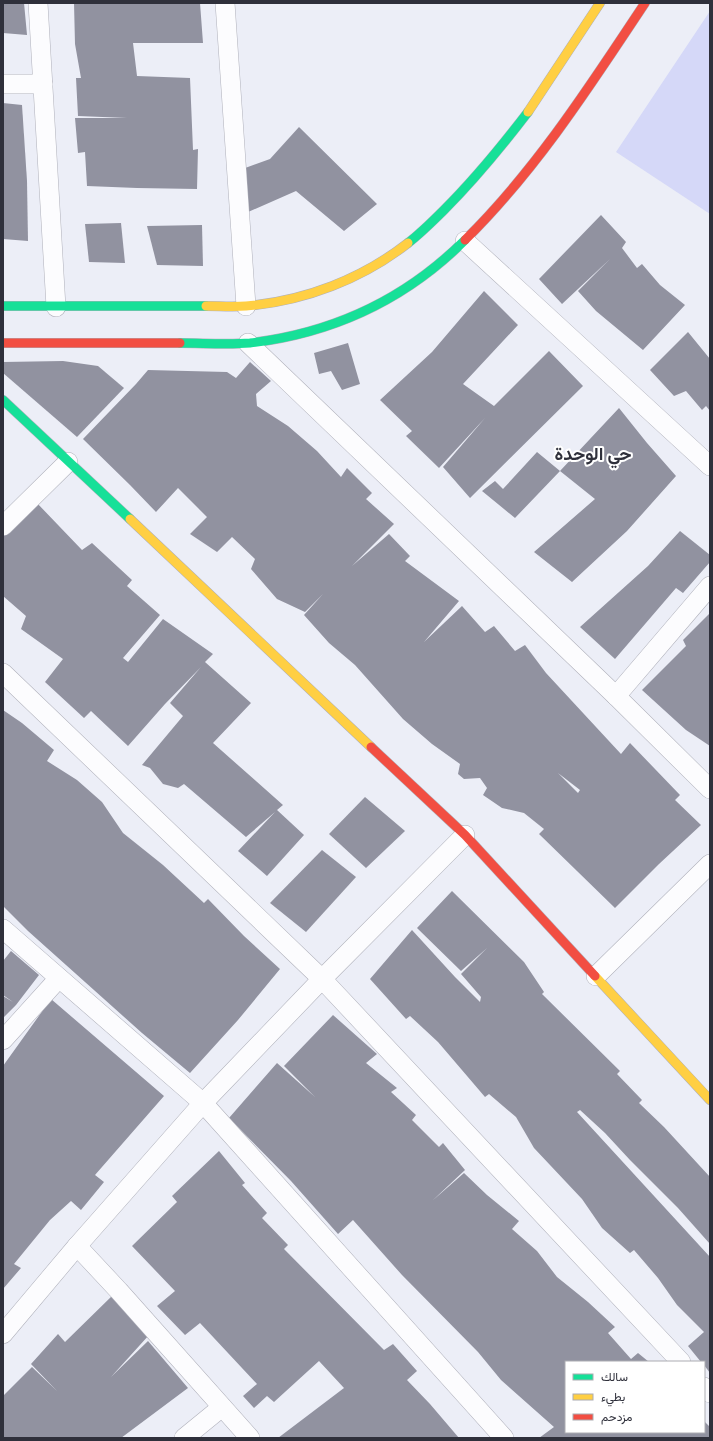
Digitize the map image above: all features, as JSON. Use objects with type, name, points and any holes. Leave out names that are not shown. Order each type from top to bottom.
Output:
[{"type":"street","points":[[38,3],[56,307]]},
{"type":"street","points":[[225,3],[246,306]]},
{"type":"street","points":[[3,306],[246,306],[300,297],[351,278],[375,266],[420,234],[470,184],[504,144],[529,111],[600,3]]},
{"type":"street","points":[[3,343],[248,343],[283,339],[317,330],[350,318],[381,304],[411,286],[439,265],[465,241],[498,206],[559,130],[645,3]]},
{"type":"street","points":[[3,84],[43,84]]},
{"type":"street","points":[[465,241],[710,466]]},
{"type":"street","points":[[248,343],[616,696],[710,789]]},
{"type":"street","points":[[3,400],[465,835],[710,1100]]},
{"type":"street","points":[[3,526],[68,462]]},
{"type":"street","points":[[616,696],[710,586]]},
{"type":"street","points":[[3,673],[322,979],[680,1361]]},
{"type":"street","points":[[3,1334],[77,1246],[203,1103],[322,979],[465,835]]},
{"type":"street","points":[[596,976],[710,864]]},
{"type":"street","points":[[3,929],[203,1103],[504,1438]]},
{"type":"street","points":[[3,1040],[58,978]]},
{"type":"street","points":[[77,1246],[250,1438]]},
{"type":"street","points":[[184,1438],[222,1407]]},
{"type":"shaded area","points":[[710,11],[710,214],[616,152]]},
{"type":"building","points":[[3,3],[24,3],[27,35],[3,33]]},
{"type":"building","points":[[74,3],[200,3],[203,43],[133,43],[137,76],[190,78],[193,150],[198,149],[197,189],[87,186],[85,152],[78,153],[75,118],[127,118],[78,116],[76,78],[81,78],[75,44]]},
{"type":"building","points":[[3,103],[22,105],[27,181],[28,241],[3,239]]},
{"type":"building","points":[[299,127],[377,204],[344,231],[296,191],[239,216],[237,171],[270,159]]},
{"type":"building","points":[[601,215],[626,242],[622,248],[637,268],[642,264],[660,285],[685,305],[643,350],[596,311],[578,291],[610,259],[562,304],[539,279]]},
{"type":"building","points":[[121,223],[125,263],[89,262],[85,224]]},
{"type":"building","points":[[202,225],[203,266],[157,265],[147,226]]},
{"type":"building","points":[[484,291],[518,325],[463,384],[494,406],[549,351],[583,386],[470,498],[443,467],[485,418],[439,468],[406,436],[412,431],[380,400],[432,352]]},
{"type":"building","points":[[688,332],[710,359],[710,411],[706,406],[702,410],[686,391],[674,396],[650,370]]},
{"type":"building","points":[[348,343],[360,384],[342,390],[331,371],[319,374],[314,353]]},
{"type":"building","points":[[63,361],[98,366],[124,388],[77,437],[3,373],[3,362]]},
{"type":"building","points":[[250,362],[271,381],[256,394],[257,406],[288,426],[317,451],[341,477],[347,468],[372,493],[366,499],[394,524],[352,566],[389,534],[410,556],[405,561],[459,601],[424,642],[462,606],[485,632],[494,626],[515,651],[525,645],[546,673],[621,754],[630,743],[680,795],[675,800],[701,825],[615,908],[539,834],[544,829],[524,813],[502,808],[483,795],[487,788],[480,778],[464,779],[458,774],[460,764],[432,744],[403,719],[355,665],[329,643],[304,615],[323,594],[305,612],[277,599],[251,569],[255,559],[232,537],[217,552],[190,534],[207,517],[178,488],[156,512],[83,439],[148,370],[227,372],[236,378]],"holes":[[[558,773],[580,790],[578,793]]]},
{"type":"building","points":[[619,408],[676,476],[627,531],[572,582],[534,552],[595,499],[560,471]]},
{"type":"building","points":[[537,452],[560,471],[515,518],[482,491],[495,481],[503,489]]},
{"type":"building","points":[[36,502],[82,550],[92,543],[132,580],[127,586],[160,615],[123,658],[128,662],[163,619],[213,654],[205,662],[251,703],[213,743],[283,805],[277,810],[304,835],[267,876],[238,851],[275,812],[246,837],[184,784],[178,788],[163,784],[150,768],[142,765],[183,716],[170,703],[201,667],[165,704],[128,746],[91,711],[84,718],[45,682],[63,659],[21,629],[26,616],[3,596],[3,533]]},
{"type":"building","points":[[680,531],[710,555],[710,562],[683,593],[676,588],[615,659],[580,627],[648,566]]},
{"type":"building","points":[[710,613],[710,746],[686,730],[642,690],[686,646],[683,640]]},
{"type":"building","points":[[3,710],[22,723],[54,750],[47,761],[77,780],[102,802],[123,833],[163,865],[204,903],[208,899],[244,936],[280,969],[238,1020],[190,1073],[142,1033],[28,931],[3,906]]},
{"type":"building","points":[[365,797],[405,831],[366,868],[329,834]]},
{"type":"building","points":[[322,850],[356,877],[306,932],[270,903]]},
{"type":"building","points":[[452,891],[524,962],[544,992],[542,994],[620,1071],[617,1074],[642,1100],[639,1103],[664,1127],[710,1177],[710,1244],[678,1208],[605,1133],[580,1110],[577,1112],[710,1257],[710,1373],[705,1366],[705,1361],[700,1361],[688,1346],[704,1332],[677,1305],[658,1278],[634,1250],[630,1253],[602,1228],[582,1199],[534,1148],[516,1117],[489,1094],[485,1097],[438,1042],[410,1016],[406,1019],[370,979],[412,930],[480,1002],[481,997],[461,974],[487,948],[461,971],[417,928]]},
{"type":"building","points":[[11,951],[39,975],[16,1005],[3,1018],[3,996],[13,1002],[3,995],[3,961]]},
{"type":"building","points":[[51,999],[164,1096],[95,1175],[104,1182],[81,1210],[71,1201],[50,1220],[14,1264],[21,1268],[3,1289],[3,1066]]},
{"type":"building","points":[[333,1015],[377,1054],[366,1063],[397,1088],[391,1092],[416,1115],[412,1120],[439,1147],[443,1143],[465,1170],[432,1201],[464,1173],[487,1195],[519,1221],[512,1229],[537,1251],[557,1277],[588,1302],[615,1327],[608,1333],[631,1359],[638,1353],[648,1361],[565,1361],[565,1433],[705,1433],[705,1422],[710,1427],[710,1438],[539,1438],[554,1427],[501,1380],[478,1352],[402,1275],[353,1220],[338,1234],[291,1181],[229,1118],[277,1063],[315,1097],[284,1066]]},
{"type":"building","points":[[219,1151],[245,1183],[242,1185],[267,1213],[262,1218],[288,1245],[284,1249],[384,1350],[393,1344],[417,1371],[407,1380],[459,1438],[278,1438],[344,1388],[319,1361],[274,1402],[267,1396],[254,1408],[243,1396],[257,1384],[200,1323],[185,1335],[157,1306],[175,1291],[132,1246],[177,1202],[172,1196]]},
{"type":"building","points":[[114,1294],[149,1335],[111,1377],[148,1341],[188,1388],[121,1438],[3,1438],[3,1396],[32,1367],[57,1391],[31,1364],[58,1334],[65,1342]]},
{"type":"traffic: fast","points":[[408,243],[431,223],[467,186],[528,112]]},
{"type":"traffic: fast","points":[[180,343],[250,343],[311,331],[339,322],[393,296],[418,280],[465,240]]},
{"type":"traffic: fast","points":[[3,306],[206,306]]},
{"type":"traffic: fast","points":[[3,400],[130,519]]},
{"type":"traffic: slow","points":[[528,112],[600,3]]},
{"type":"traffic: slow","points":[[206,306],[246,306],[290,299],[311,293],[332,286],[372,267],[408,243]]},
{"type":"traffic: slow","points":[[130,519],[371,747]]},
{"type":"traffic: slow","points":[[595,976],[710,1100]]},
{"type":"traffic: jam","points":[[465,240],[491,213],[539,156],[583,96],[645,3]]},
{"type":"traffic: jam","points":[[3,343],[180,343]]},
{"type":"traffic: jam","points":[[371,747],[465,835],[595,976]]},
{"type":"district","name":"حي الوحدة","points":[[593,453]]}]
